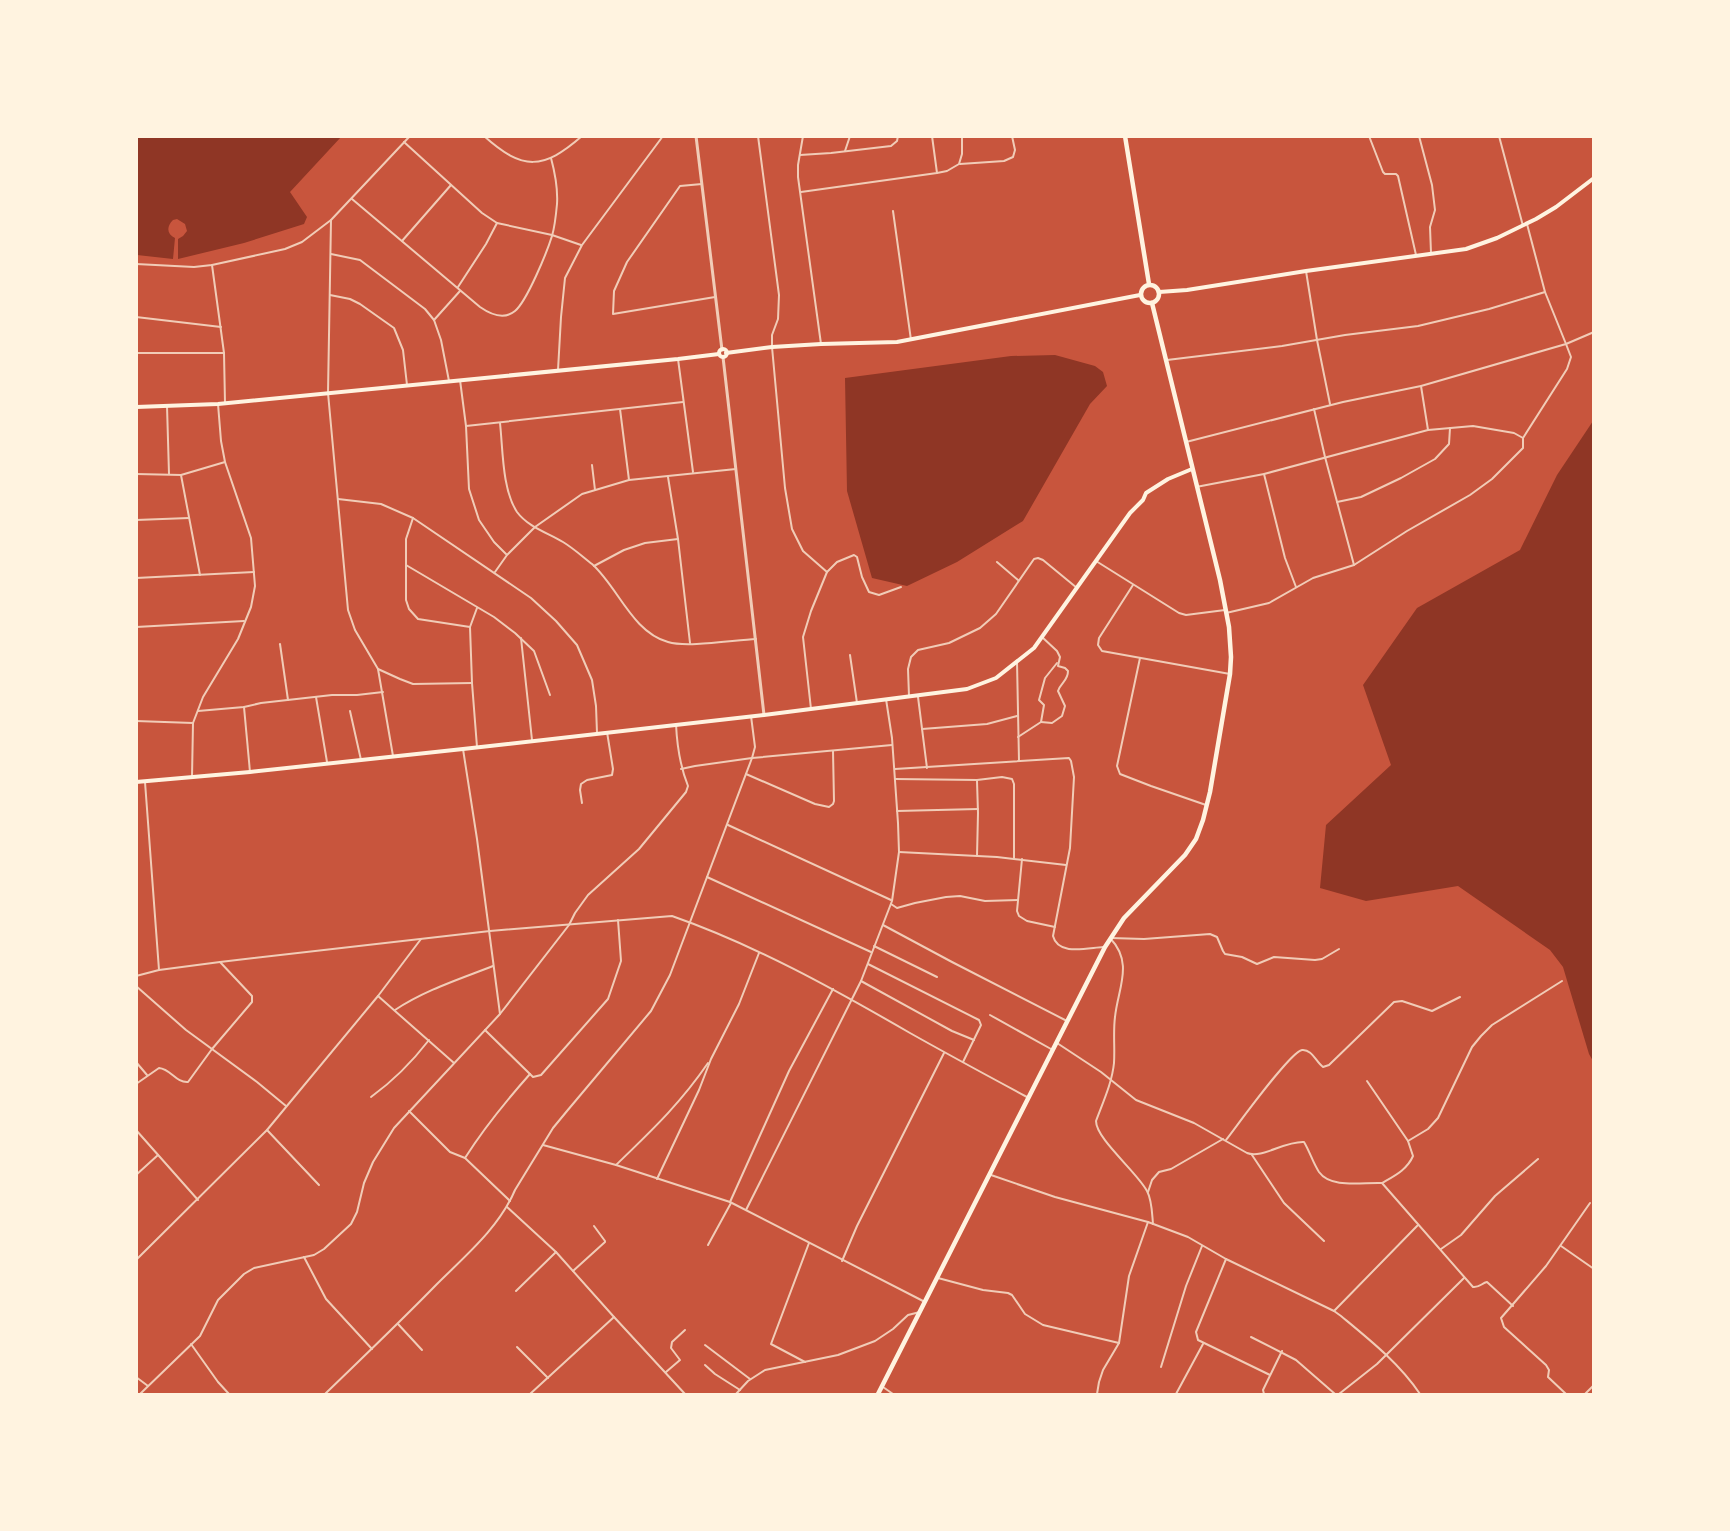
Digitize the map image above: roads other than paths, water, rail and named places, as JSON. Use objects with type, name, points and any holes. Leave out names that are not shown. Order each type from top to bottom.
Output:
[{"type":"highway","points":[[1125,136],[1149,284]]},
{"type":"highway","points":[[1149,284],[1160,292],[1158,300],[1152,303],[1146,302],[1140,294],[1149,284]]},
{"type":"highway","points":[[878,1395],[1110,938],[1124,918],[1189,850],[1198,834],[1207,805],[1230,674],[1230,642],[1226,611],[1152,303]]},
{"type":"main road","points":[[1160,292],[1466,249],[1525,225],[1556,207],[1593,178]]},
{"type":"main road","points":[[136,407],[218,404],[678,359],[772,347],[897,342],[1140,294]]},
{"type":"main road","points":[[136,782],[327,764],[751,717],[967,689],[996,678],[1034,648],[1146,493],[1168,479],[1192,469]]},
{"type":"street","points":[[136,264],[195,267],[212,265],[285,249],[302,242],[331,220],[410,136]]},
{"type":"street","points":[[484,136],[500,151],[515,159],[531,162],[551,158],[582,136]]},
{"type":"street","points":[[558,371],[565,278],[582,245],[663,136]]},
{"type":"street","points":[[696,136],[764,715]]},
{"type":"street","points":[[758,136],[779,295],[778,319],[772,335],[772,347],[785,488],[792,529],[803,550],[827,572]]},
{"type":"street","points":[[803,136],[798,171],[821,344]]},
{"type":"street","points":[[845,152],[850,136]]},
{"type":"street","points":[[800,155],[891,146],[897,141],[898,136]]},
{"type":"street","points":[[932,136],[937,174]]},
{"type":"street","points":[[958,164],[962,154],[962,136]]},
{"type":"street","points":[[801,192],[937,174],[958,164],[1004,161],[1013,157],[1015,150],[1012,136]]},
{"type":"street","points":[[1369,136],[1383,172],[1398,176],[1416,255]]},
{"type":"street","points":[[1419,136],[1432,185],[1435,210],[1430,227],[1431,253]]},
{"type":"street","points":[[1096,561],[1167,607],[1186,615],[1269,603],[1313,578],[1354,565],[1478,490],[1523,448],[1523,438],[1567,369],[1570,357],[1545,292],[1499,136]]},
{"type":"street","points":[[404,142],[482,213],[497,223],[552,235],[582,245]]},
{"type":"street","points":[[352,198],[489,313],[508,315],[515,311],[521,303],[552,235],[557,201],[555,170],[551,158]]},
{"type":"street","points":[[702,184],[680,186],[627,262],[614,291],[613,314],[716,297]]},
{"type":"street","points":[[402,241],[451,185]]},
{"type":"street","points":[[893,211],[912,340]]},
{"type":"street","points":[[331,220],[328,393],[348,610],[355,630],[378,669],[393,757]]},
{"type":"street","points":[[457,288],[497,223]]},
{"type":"street","points":[[331,254],[360,260],[425,309],[434,320],[441,340],[449,381]]},
{"type":"street","points":[[212,265],[224,353],[225,403]]},
{"type":"street","points":[[1306,271],[1317,340],[1331,405]]},
{"type":"street","points":[[434,320],[460,291]]},
{"type":"street","points":[[1166,360],[1418,326],[1489,309],[1545,292]]},
{"type":"street","points":[[330,295],[350,299],[360,304],[394,328],[403,350],[408,385]]},
{"type":"street","points":[[136,318],[221,327]]},
{"type":"street","points":[[1186,442],[1314,409],[1421,386],[1566,344],[1593,332]]},
{"type":"street","points":[[136,353],[224,353]]},
{"type":"street","points":[[678,359],[693,473]]},
{"type":"street","points":[[460,380],[466,426],[469,489],[479,520],[494,542],[507,555]]},
{"type":"street","points":[[1421,386],[1428,430]]},
{"type":"street","points":[[466,426],[683,402]]},
{"type":"street","points":[[192,777],[193,723],[197,711],[238,639],[254,597],[250,538],[225,462],[220,441],[218,404]]},
{"type":"street","points":[[167,406],[169,474]]},
{"type":"street","points":[[1314,409],[1354,565]]},
{"type":"street","points":[[620,410],[629,480]]},
{"type":"street","points":[[500,423],[509,496],[519,514],[564,542],[594,566],[638,622],[651,633],[669,642],[690,644],[756,639]]},
{"type":"street","points":[[1196,487],[1264,474],[1428,430],[1473,426],[1514,433],[1523,438]]},
{"type":"street","points":[[1337,502],[1361,497],[1435,459],[1449,444],[1450,428]]},
{"type":"street","points":[[136,474],[180,475],[225,462]]},
{"type":"street","points":[[592,465],[595,490]]},
{"type":"street","points":[[495,572],[507,555],[535,526],[582,494],[629,480],[736,469]]},
{"type":"street","points":[[1264,474],[1285,558],[1296,588]]},
{"type":"street","points":[[180,475],[200,575]]},
{"type":"street","points":[[668,477],[678,539],[690,644]]},
{"type":"street","points":[[338,499],[381,504],[413,518],[531,598],[577,645],[592,680],[597,733]]},
{"type":"street","points":[[136,520],[189,518]]},
{"type":"street","points":[[413,518],[406,539],[406,600],[409,609],[418,619],[470,627]]},
{"type":"street","points":[[594,566],[624,550],[645,543],[678,539]]},
{"type":"street","points":[[811,709],[803,637],[827,572],[837,562],[854,555],[857,557],[869,592],[879,595],[901,587]]},
{"type":"street","points":[[909,696],[908,669],[911,657],[918,650],[949,643],[980,628],[996,614],[1034,559],[1043,560],[1077,588]]},
{"type":"street","points":[[997,562],[1018,580]]},
{"type":"street","points":[[406,565],[504,624],[521,638],[534,651],[550,695]]},
{"type":"street","points":[[136,578],[254,572]]},
{"type":"street","points":[[1133,585],[1102,632],[1098,642],[1100,648],[1105,652],[1230,674]]},
{"type":"street","points":[[477,608],[470,627],[477,747]]},
{"type":"street","points":[[136,627],[246,621]]},
{"type":"street","points":[[521,638],[532,741]]},
{"type":"street","points":[[1018,737],[1041,722],[1052,723],[1062,716],[1065,706],[1058,691],[1068,678],[1068,671],[1058,666],[1060,657],[1057,651],[1042,638]]},
{"type":"street","points":[[280,644],[288,700]]},
{"type":"street","points":[[849,656],[856,703]]},
{"type":"street","points":[[1140,658],[1117,766],[1120,774],[1207,805]]},
{"type":"street","points":[[1017,662],[1019,761]]},
{"type":"street","points":[[1041,722],[1044,705],[1039,700],[1045,678],[1059,662]]},
{"type":"street","points":[[378,669],[413,684],[472,683]]},
{"type":"street","points":[[197,711],[316,697],[383,692]]},
{"type":"street","points":[[918,695],[927,768]]},
{"type":"street","points":[[316,697],[327,764]]},
{"type":"street","points":[[746,1210],[861,981],[892,902],[899,852],[895,779],[886,699]]},
{"type":"street","points":[[244,707],[250,772]]},
{"type":"street","points":[[350,711],[361,760]]},
{"type":"street","points":[[922,729],[987,724],[1018,716]]},
{"type":"street","points":[[325,1395],[493,1227],[543,1145],[567,1111],[651,1011],[670,975],[752,758],[755,747],[751,717]]},
{"type":"street","points":[[136,721],[193,723]]},
{"type":"street","points":[[140,1395],[200,1336],[218,1300],[244,1274],[254,1268],[314,1255],[324,1249],[351,1224],[357,1212],[364,1183],[394,1128],[500,1014],[569,925],[574,913],[588,895],[639,849],[686,792],[688,786],[681,769],[676,724]]},
{"type":"street","points":[[582,803],[581,784],[587,780],[612,775],[607,732]]},
{"type":"street","points":[[681,769],[752,758],[892,745]]},
{"type":"street","points":[[463,749],[500,1014]]},
{"type":"street","points":[[746,774],[815,804],[829,807],[834,801],[833,751]]},
{"type":"street","points":[[894,770],[1069,758],[1074,777],[1070,848],[1053,936],[1055,943],[1067,950],[1106,947]]},
{"type":"street","points":[[895,779],[977,780],[1002,777],[1012,780],[1014,784],[1014,859]]},
{"type":"street","points":[[977,780],[977,856]]},
{"type":"street","points":[[145,782],[159,970]]},
{"type":"street","points":[[897,811],[978,809]]},
{"type":"street","points":[[728,825],[892,902],[897,908],[945,897],[960,896],[985,901],[1018,900]]},
{"type":"street","points":[[899,852],[1014,859],[1067,866]]},
{"type":"street","points":[[1022,860],[1017,911],[1019,916],[1027,921],[1055,927]]},
{"type":"street","points":[[707,877],[871,952]]},
{"type":"street","points":[[136,976],[159,970],[220,962],[490,931],[672,916],[759,953],[833,989],[1029,1098]]},
{"type":"street","points":[[485,1030],[532,1077],[541,1075],[608,999],[621,961],[618,920]]},
{"type":"street","points":[[883,925],[1068,1022]]},
{"type":"street","points":[[1110,938],[1129,940],[1210,934],[1217,937],[1225,954],[1242,957],[1257,964],[1274,957],[1322,959],[1340,948]]},
{"type":"street","points":[[1110,938],[1119,947],[1124,969],[1115,1015],[1112,1080],[1096,1126],[1148,1193]]},
{"type":"street","points":[[137,1257],[198,1200],[267,1130],[378,996],[421,939]]},
{"type":"street","points":[[874,946],[936,977]]},
{"type":"street","points":[[657,1179],[711,1059],[739,1004],[759,953]]},
{"type":"street","points":[[136,1083],[159,1068],[168,1071],[180,1082],[188,1082],[212,1049],[252,1002],[253,999],[220,962]]},
{"type":"street","points":[[867,963],[979,1020],[981,1024],[963,1062]]},
{"type":"street","points":[[395,1010],[434,989],[493,966]]},
{"type":"street","points":[[861,981],[974,1040]]},
{"type":"street","points":[[1407,1141],[1428,1130],[1437,1118],[1480,1035],[1562,981]]},
{"type":"street","points":[[136,986],[186,1030],[257,1082],[286,1107]]},
{"type":"street","points":[[708,1245],[731,1202],[789,1071],[833,989]]},
{"type":"street","points":[[378,996],[454,1063]]},
{"type":"street","points":[[1153,1224],[1148,1193],[1152,1180],[1159,1172],[1171,1169],[1224,1139],[1297,1052],[1304,1050],[1310,1052],[1323,1067],[1329,1065],[1394,1002],[1402,1001],[1432,1011],[1460,997]]},
{"type":"street","points":[[990,1015],[1054,1051]]},
{"type":"street","points":[[371,1098],[416,1058],[429,1040]]},
{"type":"street","points":[[1057,1043],[1112,1080],[1136,1100],[1194,1123],[1252,1155],[1284,1203],[1324,1241]]},
{"type":"street","points":[[842,1261],[857,1226],[944,1052]]},
{"type":"street","points":[[616,1165],[666,1117],[711,1059]]},
{"type":"street","points":[[136,1062],[147,1075]]},
{"type":"street","points":[[465,1158],[500,1108],[530,1074]]},
{"type":"street","points":[[1252,1155],[1294,1142],[1304,1142],[1318,1170],[1329,1181],[1382,1183],[1397,1175],[1413,1156],[1407,1141],[1367,1081]]},
{"type":"street","points":[[409,1111],[445,1148],[465,1158],[510,1201]]},
{"type":"street","points":[[136,1130],[198,1200]]},
{"type":"street","points":[[267,1130],[319,1185]]},
{"type":"street","points":[[543,1145],[616,1165],[731,1202],[926,1303]]},
{"type":"street","points":[[136,1175],[158,1155]]},
{"type":"street","points":[[1441,1250],[1461,1235],[1495,1196],[1538,1159]]},
{"type":"street","points":[[991,1174],[1055,1197],[1148,1222],[1188,1237],[1226,1260],[1334,1311],[1386,1354],[1404,1372],[1420,1395]]},
{"type":"street","points":[[1382,1183],[1473,1287],[1476,1288],[1487,1282],[1513,1306]]},
{"type":"street","points":[[1566,1395],[1548,1377],[1549,1370],[1546,1365],[1504,1327],[1501,1318],[1561,1246],[1590,1203]]},
{"type":"street","points":[[507,1206],[556,1252],[685,1395]]},
{"type":"street","points":[[1097,1395],[1103,1370],[1119,1343],[1129,1276],[1148,1222]]},
{"type":"street","points":[[1334,1311],[1419,1224]]},
{"type":"street","points":[[573,1271],[605,1241],[594,1226]]},
{"type":"street","points":[[807,1362],[771,1344],[809,1243]]},
{"type":"street","points":[[1161,1366],[1186,1286],[1202,1246]]},
{"type":"street","points":[[1561,1246],[1593,1269]]},
{"type":"street","points":[[516,1291],[556,1252]]},
{"type":"street","points":[[304,1257],[326,1299],[372,1349]]},
{"type":"street","points":[[1226,1260],[1196,1332],[1198,1340],[1270,1375]]},
{"type":"street","points":[[1251,1337],[1296,1360],[1337,1395],[1362,1377],[1465,1277]]},
{"type":"street","points":[[938,1278],[983,1290],[1008,1293],[1012,1295],[1025,1314],[1043,1325],[1119,1343]]},
{"type":"street","points":[[736,1395],[750,1379],[765,1370],[838,1355],[875,1341],[908,1315],[921,1311]]},
{"type":"street","points":[[530,1395],[614,1317]]},
{"type":"street","points":[[398,1324],[422,1350]]},
{"type":"street","points":[[666,1372],[680,1360],[671,1348],[672,1342],[685,1330]]},
{"type":"street","points":[[1176,1395],[1204,1343]]},
{"type":"street","points":[[191,1344],[229,1395]]},
{"type":"street","points":[[705,1345],[750,1379]]},
{"type":"street","points":[[517,1347],[548,1378]]},
{"type":"street","points":[[1264,1395],[1263,1390],[1282,1351]]},
{"type":"street","points":[[705,1365],[740,1390]]},
{"type":"street","points":[[136,1377],[148,1386]]},
{"type":"street","points":[[1585,1395],[1593,1385]]},
{"type":"street","points":[[882,1386],[893,1395]]}]
